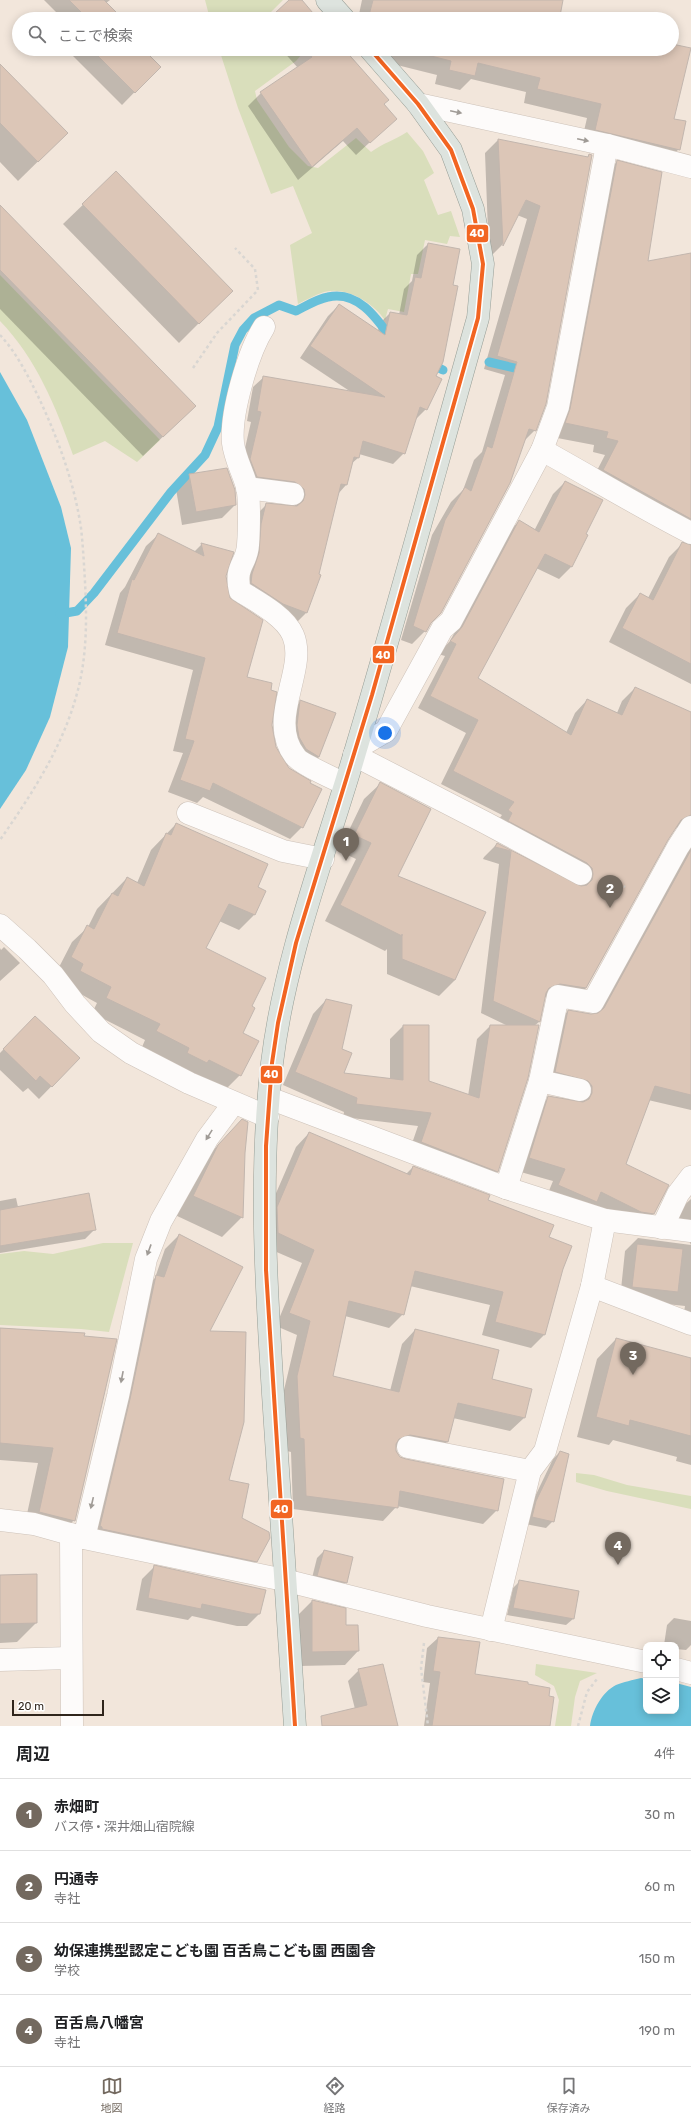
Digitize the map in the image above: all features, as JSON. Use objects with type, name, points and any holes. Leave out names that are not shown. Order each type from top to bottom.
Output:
[{"type":"main road","points":[[327,0],[338,12]]},
{"type":"main road","points":[[295,1726],[284,1580],[266,1270],[265,1191],[272,1060],[286,988],[302,922],[356,752],[478,318],[483,264],[473,209],[451,150],[418,104],[376,56]]},
{"type":"street","points":[[418,104],[607,145],[691,167]]},
{"type":"street","points":[[581,874],[356,752],[386,731],[442,629],[451,621],[542,450],[558,407],[607,145]]},
{"type":"street","points":[[264,327],[255,342],[248,361],[234,421],[233,443],[238,467],[247,488],[248,546],[236,578],[240,591],[277,615],[293,635],[296,659],[285,708],[285,735],[295,757],[345,784]]},
{"type":"street","points":[[542,450],[617,491],[662,519],[691,533]]},
{"type":"street","points":[[247,488],[293,494]]},
{"type":"street","points":[[188,813],[283,851],[323,859]]},
{"type":"street","points":[[506,1188],[540,1081],[558,996],[593,1002],[648,899],[691,827]]},
{"type":"street","points":[[0,925],[53,975],[75,1004],[101,1032],[131,1053],[232,1104],[269,1108],[605,1220],[691,1231]]},
{"type":"street","points":[[540,1081],[580,1090]]},
{"type":"street","points":[[72,1726],[70,1658],[78,1536],[118,1396],[146,1259],[161,1221],[207,1139],[232,1104]]},
{"type":"street","points":[[662,1228],[678,1194],[691,1177]]},
{"type":"street","points":[[492,1630],[530,1471],[545,1451],[592,1286],[605,1220]]},
{"type":"street","points":[[592,1286],[691,1324]]},
{"type":"street","points":[[408,1447],[530,1471]]},
{"type":"street","points":[[0,1520],[34,1524],[78,1536],[284,1580],[427,1616],[643,1661]]},
{"type":"street","points":[[0,1660],[70,1658]]},
{"type":"street","points":[[679,1670],[691,1673]]},
{"type":"path","points":[[192,368],[217,333],[258,290],[255,269],[235,248]]},
{"type":"path","points":[[0,335],[25,371],[48,417],[65,460],[76,502],[81,529],[86,601],[84,651],[77,695],[65,731],[43,774],[0,840]]},
{"type":"path","points":[[581,874],[590,869],[648,899]]},
{"type":"path","points":[[427,1616],[421,1668],[428,1726]]},
{"type":"path","points":[[578,1726],[587,1692],[598,1678],[624,1657]]},
{"type":"green space","points":[[205,0],[283,0],[271,12],[208,12]]},
{"type":"green space","points":[[221,56],[300,56],[296,61],[255,91],[257,100],[289,147],[308,166],[318,168],[356,138],[371,152],[407,132],[423,151],[434,173],[424,180],[438,215],[451,211],[460,237],[450,236],[447,244],[425,240],[418,274],[411,274],[404,312],[388,309],[385,320],[380,313],[366,302],[350,293],[341,291],[324,292],[298,304],[290,245],[312,233],[293,186],[271,194],[238,108]]},
{"type":"green space","points":[[0,275],[160,440],[137,462],[105,441],[73,455],[44,384],[13,335],[0,321]]},
{"type":"green space","points":[[103,1243],[133,1243],[109,1332],[0,1325],[0,1254],[24,1251],[53,1254]]},
{"type":"green space","points":[[576,1473],[594,1475],[627,1485],[691,1496],[691,1509],[607,1491],[576,1482]]},
{"type":"green space","points":[[536,1664],[597,1673],[580,1681],[575,1697],[571,1726],[555,1726],[559,1700],[554,1686],[535,1675]]},
{"type":"water","points":[[0,372],[27,420],[61,507],[71,548],[68,647],[50,717],[26,770],[0,809]]},
{"type":"water","points":[[643,1678],[643,1714],[679,1714],[679,1684],[691,1687],[691,1726],[590,1726],[598,1702],[611,1688],[625,1682]]},
{"type":"building","points":[[69,0],[104,0],[116,12],[81,12]]},
{"type":"building","points":[[289,0],[302,0],[312,12],[276,12]]},
{"type":"building","points":[[373,0],[563,0],[561,12],[370,12]]},
{"type":"building","points":[[679,45],[691,48],[674,119],[686,121],[680,150],[595,130],[601,104],[537,89],[540,78],[478,63],[475,76],[449,70],[451,61],[431,56],[679,56]]},
{"type":"building","points":[[98,56],[150,56],[161,67],[135,93]]},
{"type":"building","points":[[311,56],[350,56],[389,100],[384,104],[397,119],[370,143],[357,128],[312,167],[260,92],[312,57]]},
{"type":"building","points":[[0,64],[68,133],[38,162],[0,123]]},
{"type":"building","points":[[498,139],[588,157],[589,154],[592,155],[546,404],[536,431],[529,429],[510,483],[441,613],[431,623],[426,632],[413,626],[445,520],[465,487],[471,491],[487,446],[492,448],[517,362],[497,356],[540,206],[526,200],[503,246]]},
{"type":"building","points":[[617,160],[662,172],[648,261],[691,253],[691,519],[603,470],[618,441],[606,438],[608,432],[565,423],[570,409]]},
{"type":"building","points":[[116,171],[233,291],[199,324],[82,204]]},
{"type":"building","points":[[0,205],[196,406],[163,437],[0,270]]},
{"type":"building","points":[[428,243],[460,249],[453,285],[458,286],[443,362],[436,376],[442,379],[427,410],[420,407],[405,454],[363,441],[359,458],[354,457],[347,485],[341,484],[319,574],[321,575],[307,613],[283,604],[251,583],[252,574],[259,553],[261,524],[266,503],[297,506],[303,501],[305,495],[304,489],[295,482],[257,477],[250,459],[261,412],[257,411],[263,376],[385,397],[310,346],[339,304],[385,335],[390,312],[407,315],[415,277],[421,278]]},
{"type":"building","points":[[227,468],[235,490],[236,505],[196,512],[189,474]]},
{"type":"building","points":[[565,481],[603,500],[586,534],[588,535],[572,567],[545,554],[478,678],[571,735],[587,699],[622,715],[635,687],[691,712],[691,815],[681,820],[668,840],[586,988],[560,984],[549,988],[546,993],[540,1022],[493,1001],[511,851],[495,847],[497,843],[581,886],[587,885],[592,880],[592,868],[587,863],[508,821],[512,813],[508,810],[514,802],[453,771],[478,720],[430,696],[456,644],[450,641],[462,627],[519,520],[539,532]]},
{"type":"building","points":[[158,533],[204,556],[201,543],[234,552],[226,576],[230,598],[263,620],[247,677],[272,683],[271,690],[277,692],[272,725],[276,747],[289,768],[311,781],[310,783],[322,789],[303,828],[213,783],[210,791],[180,780],[194,741],[185,739],[205,658],[117,633],[132,579],[134,580]]},
{"type":"building","points":[[682,542],[691,545],[691,664],[622,628],[640,593],[653,600]]},
{"type":"building","points":[[300,700],[336,713],[319,757],[306,749],[299,737],[297,725]]},
{"type":"building","points":[[380,782],[431,809],[398,876],[486,912],[455,980],[402,959],[402,936],[340,905],[371,843],[354,835]]},
{"type":"building","points":[[176,823],[268,864],[258,887],[266,891],[255,915],[229,904],[206,948],[266,978],[252,1006],[255,1008],[243,1033],[259,1041],[241,1076],[209,1060],[207,1063],[187,1053],[189,1048],[156,1031],[160,1024],[106,998],[111,987],[80,971],[83,964],[71,957],[87,925],[94,929],[112,893],[118,896],[127,877],[144,886],[166,833],[171,835]]},
{"type":"building","points":[[691,850],[691,1095],[655,1086],[626,1164],[669,1185],[654,1214],[641,1212],[601,1192],[597,1202],[558,1185],[565,1169],[529,1158],[548,1096],[583,1102],[589,1099],[592,1093],[592,1086],[588,1081],[555,1072],[568,1010],[591,1014],[598,1013],[604,1008]]},
{"type":"building","points":[[326,999],[352,1005],[342,1049],[352,1053],[344,1073],[403,1080],[403,1025],[429,1025],[429,1081],[479,1098],[490,1025],[539,1025],[528,1078],[498,1172],[421,1142],[431,1113],[356,1104],[357,1098],[295,1072]]},
{"type":"building","points":[[35,1016],[80,1058],[52,1087],[40,1076],[36,1081],[3,1049]]},
{"type":"building","points":[[242,1119],[248,1122],[245,1153],[243,1218],[193,1196],[218,1145]]},
{"type":"building","points":[[309,1132],[410,1175],[413,1166],[490,1195],[488,1200],[554,1225],[549,1237],[572,1246],[563,1269],[545,1335],[495,1322],[503,1292],[415,1271],[404,1315],[349,1301],[333,1376],[399,1392],[415,1329],[499,1350],[492,1379],[532,1389],[525,1418],[458,1403],[448,1442],[410,1435],[399,1439],[396,1444],[396,1451],[400,1457],[406,1459],[504,1479],[498,1511],[400,1491],[398,1508],[306,1496],[304,1439],[300,1438],[297,1376],[310,1321],[289,1313],[314,1250],[278,1233],[277,1207]]},
{"type":"building","points":[[89,1193],[96,1230],[0,1246],[0,1210]]},
{"type":"building","points":[[179,1234],[243,1267],[210,1331],[246,1332],[244,1422],[229,1480],[249,1484],[242,1518],[269,1532],[270,1538],[257,1562],[102,1529],[100,1526],[130,1399],[156,1275],[164,1277]]},
{"type":"building","points":[[637,1244],[683,1249],[678,1292],[632,1287]]},
{"type":"building","points":[[0,1328],[85,1333],[84,1336],[117,1339],[75,1521],[39,1512],[53,1448],[0,1443]]},
{"type":"building","points":[[616,1338],[691,1358],[691,1436],[630,1420],[629,1426],[596,1417]]},
{"type":"building","points":[[560,1451],[569,1454],[554,1522],[532,1517],[536,1501]]},
{"type":"building","points":[[324,1550],[353,1557],[347,1583],[317,1576]]},
{"type":"building","points":[[154,1565],[266,1590],[260,1614],[250,1614],[202,1604],[201,1609],[148,1598]]},
{"type":"building","points":[[37,1574],[37,1623],[0,1624],[0,1575]]},
{"type":"building","points":[[519,1580],[579,1591],[574,1619],[513,1608]]},
{"type":"building","points":[[312,1600],[346,1608],[346,1625],[358,1625],[359,1651],[312,1652]]},
{"type":"building","points":[[438,1637],[480,1642],[475,1674],[528,1682],[528,1684],[550,1688],[549,1696],[554,1697],[550,1726],[432,1726],[440,1672],[433,1671]]},
{"type":"building","points":[[383,1664],[398,1726],[322,1726],[321,1716],[367,1705],[358,1669]]},
{"type":"waterway","points":[[60,614],[77,611],[94,593],[171,492],[205,455],[218,427],[235,345],[243,330],[254,318],[279,305],[296,311],[320,299],[339,296],[349,298],[366,308],[381,324],[393,341]]},
{"type":"waterway","points":[[489,362],[527,371]]},
{"type":"waterway","points":[[429,363],[443,370]]},
{"type":"transit line","name":"40","points":[[295,1726],[266,1270],[266,1146],[272,1063],[278,1023],[296,943],[372,695],[478,318],[483,264],[473,209],[451,150],[418,104],[376,56]]},
{"type":"place","name":"赤畑町","points":[[346,861]]},
{"type":"place","name":"円通寺","points":[[610,908]]},
{"type":"place","name":"幼保連携型認定こども園 百舌鳥こども園 西園舎","points":[[633,1375]]},
{"type":"place","name":"百舌鳥八幡宮","points":[[618,1565]]}]
